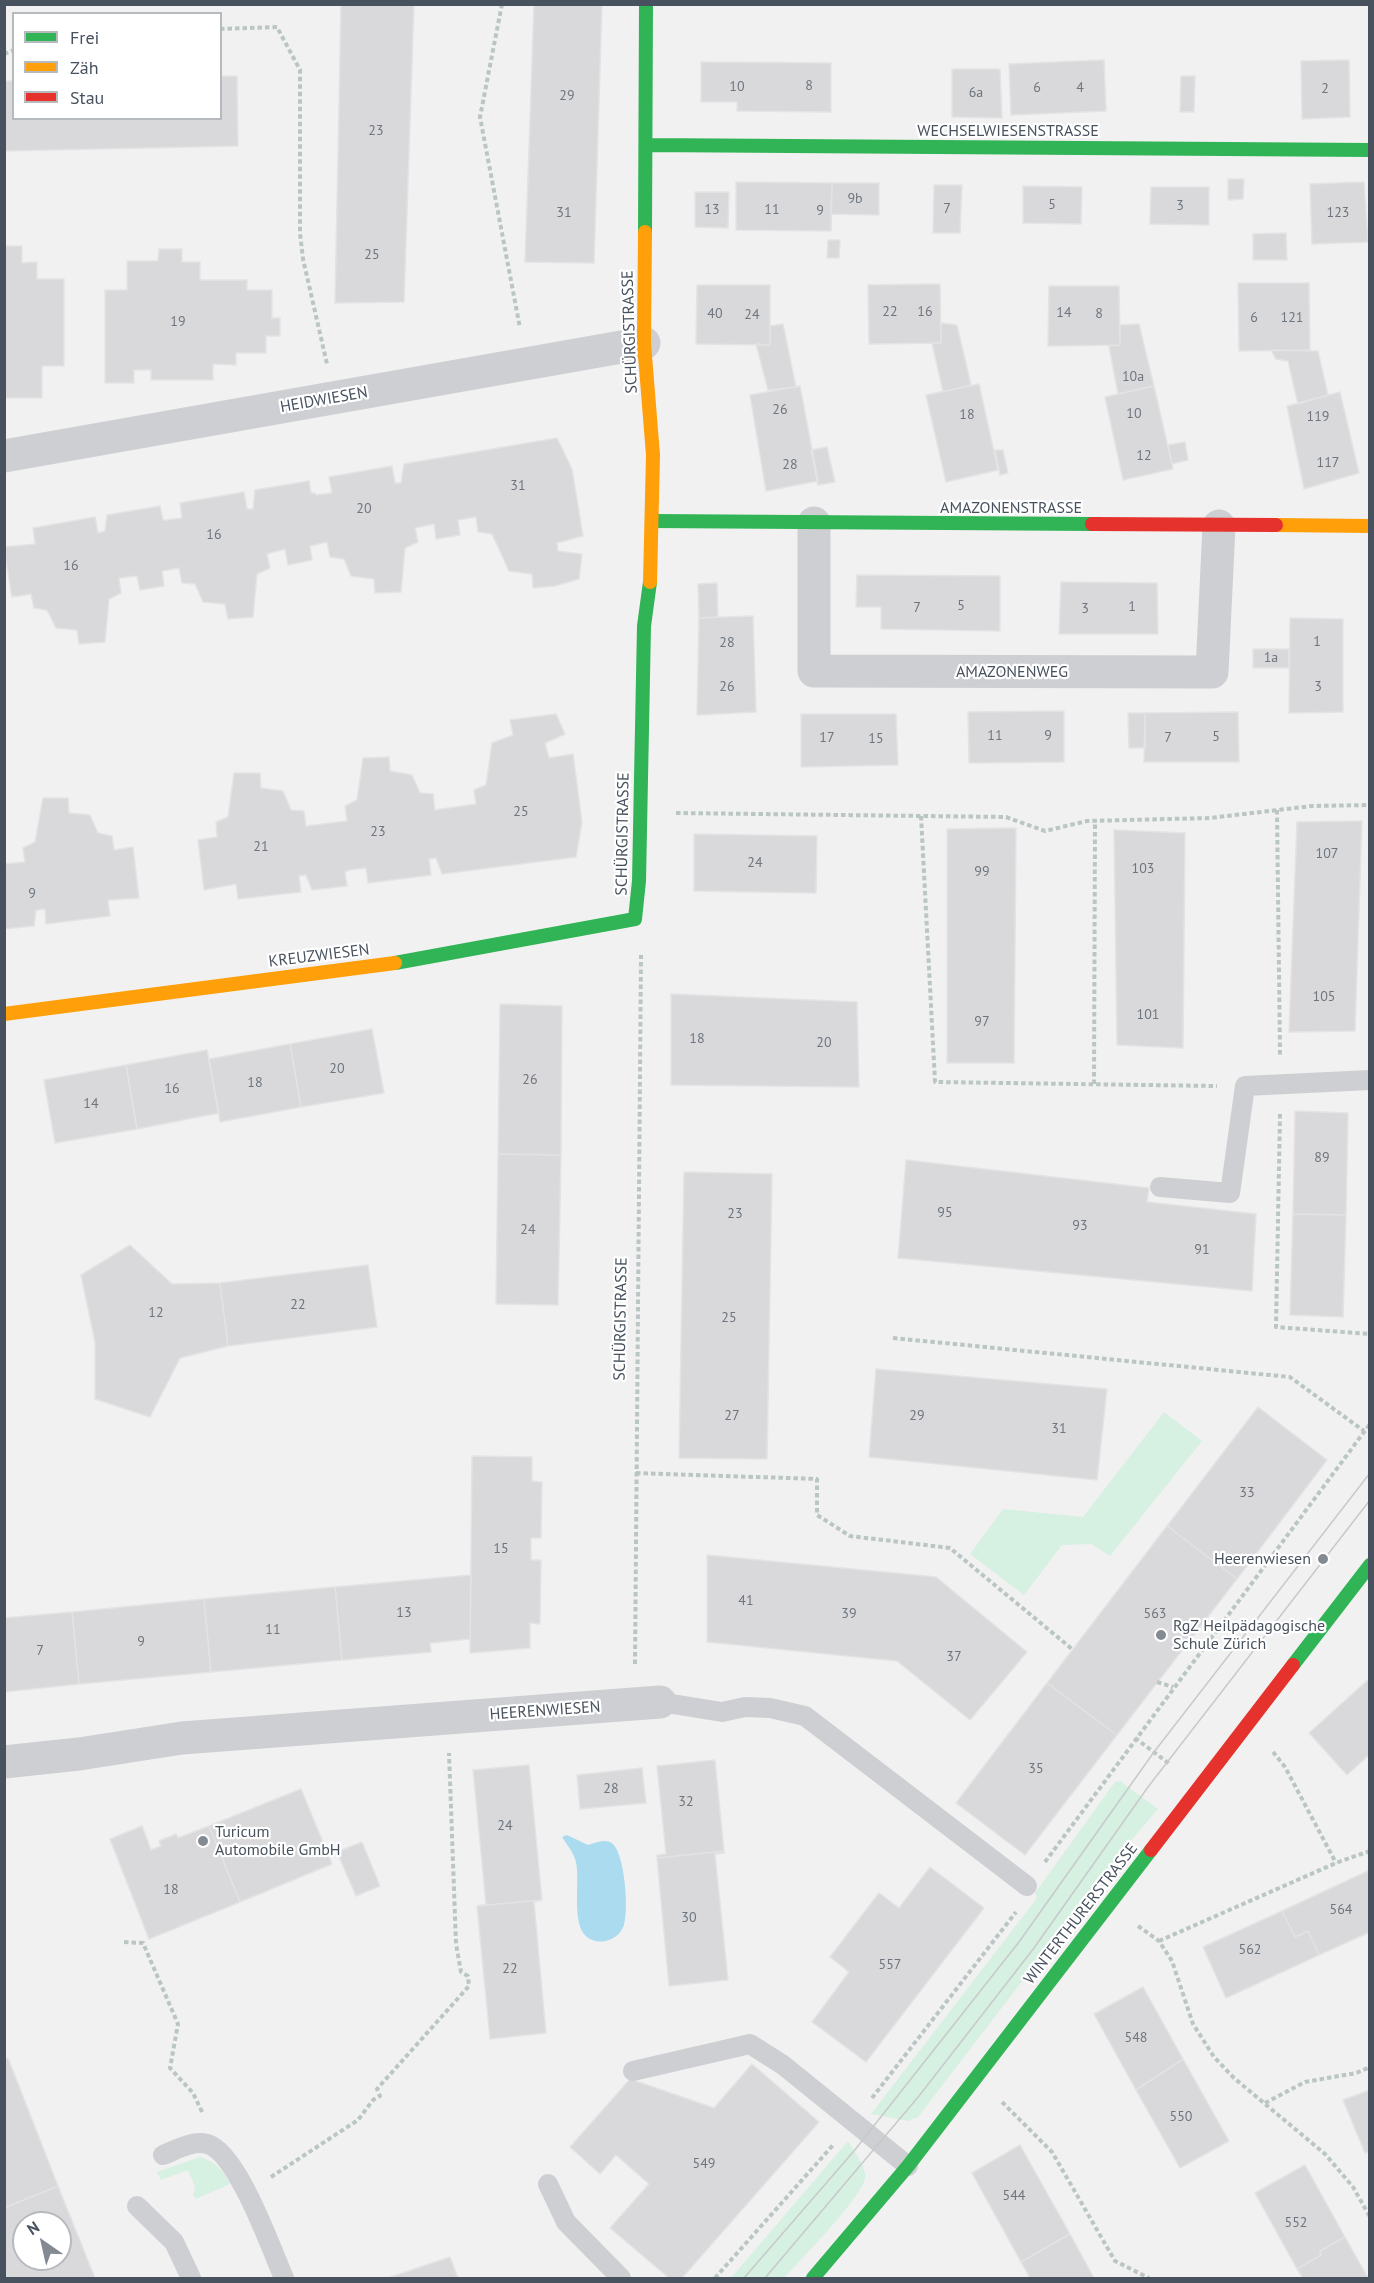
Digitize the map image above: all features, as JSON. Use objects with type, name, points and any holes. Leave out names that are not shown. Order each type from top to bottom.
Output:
[{"type":"street","name":"SCHÜRGISTRASSE","points":[[635,919],[639,881],[644,626],[652,571],[653,521],[653,455],[644,343],[646,4]]},
{"type":"street","name":"WECHSELWIESENSTRASSE","points":[[646,145],[1370,150]]},
{"type":"street","name":"HEIDWIESEN","points":[[4,456],[644,343]]},
{"type":"street","name":"AMAZONENSTRASSE","points":[[653,521],[1370,526]]},
{"type":"street","name":"AMAZONENWEG","points":[[814,523],[814,671],[1212,672],[1219,526]]},
{"type":"street","name":"KREUZWIESEN","points":[[4,1014],[442,957],[532,942],[635,919]]},
{"type":"street","name":"WINTERTHURERSTRASSE","points":[[813,2278],[908,2166],[1370,1565]]},
{"type":"street","name":"HEERENWIESEN","points":[[4,1762],[80,1754],[182,1738],[660,1702]]},
{"type":"lane","points":[[1160,1187],[1230,1193],[1245,1086],[1370,1080]]},
{"type":"lane","name":"HEERENWIESEN","points":[[660,1702],[722,1712],[745,1707],[770,1708],[805,1716],[1027,1886]]},
{"type":"lane","points":[[633,2071],[750,2044],[783,2065],[908,2166]]},
{"type":"lane","points":[[163,2155],[189,2145],[204,2143],[217,2150],[239,2177],[284,2278]]},
{"type":"lane","points":[[548,2184],[566,2222],[621,2278]]},
{"type":"lane","points":[[137,2206],[174,2242],[191,2278]]},
{"type":"path","points":[[502,4],[480,117],[521,333]]},
{"type":"path","points":[[222,29],[276,27],[300,70],[300,233],[303,259],[327,367]]},
{"type":"path","points":[[668,813],[1006,817],[1045,831],[1095,820],[1210,818],[1312,806],[1370,806]]},
{"type":"path","points":[[1277,810],[1280,1083],[1276,1327],[1370,1334]]},
{"type":"path","points":[[921,816],[935,1082],[1245,1086]]},
{"type":"path","points":[[1095,820],[1095,1084]]},
{"type":"path","name":"SCHÜRGISTRASSE","points":[[635,919],[641,953],[635,1664]]},
{"type":"path","points":[[893,1338],[1290,1377],[1364,1431]]},
{"type":"path","points":[[715,2278],[854,2122],[1016,1911],[1027,1886],[1370,1424]]},
{"type":"path","points":[[636,1473],[817,1479],[817,1515],[850,1536],[950,1548],[1072,1649]]},
{"type":"path","points":[[1157,1682],[1173,1687]]},
{"type":"path","points":[[1135,1738],[1174,1767]]},
{"type":"path","points":[[1266,1743],[1285,1767],[1336,1863]]},
{"type":"path","points":[[272,2177],[358,2120],[373,2100],[380,2096],[377,2089],[469,1986],[468,1976],[461,1972],[456,1944],[449,1752],[446,1747]]},
{"type":"path","points":[[1159,1941],[1336,1863],[1370,1851]]},
{"type":"path","points":[[1130,1920],[1159,1941],[1172,1961],[1193,2024],[1214,2057],[1234,2078],[1325,2154],[1353,2187],[1370,2217]]},
{"type":"path","points":[[124,1942],[143,1943],[155,1969],[177,2024],[170,2068],[193,2093],[206,2121]]},
{"type":"path","points":[[1265,2103],[1305,2082],[1356,2073],[1370,2067]]},
{"type":"path","points":[[995,2095],[1052,2152],[1115,2261],[1149,2278]]},
{"type":"green space","points":[[1164,1412],[1202,1441],[1110,1556],[1092,1544],[1062,1545],[1024,1595],[970,1554],[1003,1509],[1083,1517]]},
{"type":"green space","points":[[1120,1781],[1158,1809],[1122,1851],[918,2117],[908,2121],[871,2114],[1037,1898],[1035,1893],[1115,1782]]},
{"type":"green space","points":[[848,2141],[862,2164],[865,2178],[854,2199],[829,2229],[784,2278],[731,2278]]},
{"type":"green space","points":[[200,2157],[218,2167],[230,2184],[196,2199],[193,2195],[195,2187],[188,2170],[161,2180],[157,2172]]},
{"type":"water","points":[[567,1835],[588,1845],[602,1841],[610,1842],[619,1855],[626,1907],[624,1925],[612,1939],[595,1941],[584,1934],[580,1927],[577,1909],[576,1862],[562,1837]]},
{"type":"building","points":[[341,4],[414,4],[404,302],[335,303]]},
{"type":"building","points":[[534,4],[602,4],[594,263],[525,262]]},
{"type":"building","points":[[1104,60],[1106,111],[1011,115],[1009,64]]},
{"type":"building","points":[[1349,60],[1350,117],[1302,119],[1301,61]]},
{"type":"building","points":[[701,62],[831,63],[831,112],[737,111],[737,102],[701,102]]},
{"type":"building","points":[[952,69],[1000,69],[1002,118],[952,117]]},
{"type":"building","points":[[222,76],[237,76],[238,146],[4,151],[4,81],[12,81],[12,120],[222,120]]},
{"type":"building","points":[[1181,76],[1195,76],[1194,112],[1180,112]]},
{"type":"building","points":[[1228,179],[1244,179],[1243,199],[1228,200]]},
{"type":"building","points":[[736,182],[832,183],[831,231],[736,230]]},
{"type":"building","points":[[1364,182],[1368,242],[1312,244],[1310,184]]},
{"type":"building","points":[[832,183],[879,183],[879,215],[831,214]]},
{"type":"building","points":[[934,185],[962,185],[960,233],[933,233]]},
{"type":"building","points":[[1023,186],[1082,187],[1081,224],[1023,223]]},
{"type":"building","points":[[1151,187],[1209,187],[1209,225],[1150,224]]},
{"type":"building","points":[[695,192],[729,192],[728,228],[695,227]]},
{"type":"building","points":[[1286,233],[1287,260],[1253,260],[1253,234]]},
{"type":"building","points":[[828,240],[840,240],[839,258],[827,258]]},
{"type":"building","points":[[4,246],[22,246],[22,263],[37,262],[37,279],[64,279],[64,366],[42,366],[42,398],[4,398]]},
{"type":"building","points":[[159,249],[182,249],[182,262],[200,262],[200,280],[247,280],[247,290],[272,290],[272,318],[280,318],[280,336],[266,336],[266,353],[236,353],[236,365],[213,364],[213,380],[151,380],[151,370],[134,370],[134,383],[105,383],[105,290],[127,290],[127,261],[158,261]]},
{"type":"building","points":[[1238,283],[1309,283],[1310,350],[1239,351]]},
{"type":"building","points":[[940,284],[941,343],[869,344],[868,285]]},
{"type":"building","points":[[697,285],[770,285],[770,345],[696,344]]},
{"type":"building","points":[[1049,286],[1119,286],[1120,345],[1048,346]]},
{"type":"building","points":[[941,323],[957,325],[971,385],[943,392],[932,343],[941,343]]},
{"type":"building","points":[[783,324],[796,387],[768,390],[756,344],[770,345],[770,326]]},
{"type":"building","points":[[1139,324],[1154,386],[1118,394],[1109,346],[1120,345],[1120,325]]},
{"type":"building","points":[[1271,350],[1318,351],[1328,395],[1298,404],[1288,361],[1276,359]]},
{"type":"building","points":[[979,384],[998,470],[946,482],[926,395]]},
{"type":"building","points":[[800,386],[818,481],[766,491],[750,395]]},
{"type":"building","points":[[1154,386],[1173,469],[1123,480],[1105,397]]},
{"type":"building","points":[[1340,392],[1359,473],[1304,489],[1287,406]]},
{"type":"building","points":[[557,438],[572,469],[583,536],[557,543],[558,551],[582,554],[579,579],[555,586],[533,588],[532,574],[509,571],[492,534],[478,532],[476,517],[458,520],[460,535],[436,539],[434,524],[415,528],[418,542],[405,548],[401,592],[375,593],[374,579],[351,576],[344,559],[330,557],[327,542],[310,546],[312,560],[288,565],[285,549],[267,554],[270,568],[257,574],[253,617],[228,619],[225,604],[203,602],[195,584],[182,583],[179,568],[162,571],[164,586],[140,590],[137,576],[119,578],[121,593],[109,599],[105,642],[79,644],[77,630],[56,628],[47,610],[34,608],[31,594],[12,597],[4,547],[35,544],[33,528],[95,517],[98,533],[105,531],[107,515],[160,506],[163,520],[182,518],[180,503],[244,492],[247,509],[253,509],[255,490],[309,481],[311,493],[316,495],[332,493],[329,477],[392,466],[395,483],[401,483],[404,464]]},
{"type":"building","points":[[1185,442],[1188,460],[1172,464],[1168,445]]},
{"type":"building","points":[[827,447],[835,482],[818,485],[811,450]]},
{"type":"building","points":[[995,450],[1003,450],[1008,473],[1000,475]]},
{"type":"building","points":[[857,575],[1000,576],[1000,631],[881,629],[881,607],[856,607]]},
{"type":"building","points":[[1061,582],[1157,583],[1158,634],[1059,634]]},
{"type":"building","points":[[717,583],[718,617],[699,618],[698,584]]},
{"type":"building","points":[[753,616],[756,712],[697,715],[699,618]]},
{"type":"building","points":[[1290,618],[1343,619],[1343,712],[1289,713]]},
{"type":"building","points":[[1253,649],[1289,649],[1289,668],[1253,668]]},
{"type":"building","points":[[1064,711],[1064,762],[969,763],[968,712]]},
{"type":"building","points":[[1238,712],[1239,762],[1144,762],[1145,713]]},
{"type":"building","points":[[1128,713],[1145,713],[1145,748],[1129,748]]},
{"type":"building","points":[[556,714],[565,734],[545,743],[549,758],[573,754],[582,822],[576,857],[442,874],[436,858],[429,859],[431,875],[368,883],[366,868],[349,870],[345,872],[347,886],[312,890],[306,875],[299,876],[301,892],[238,899],[236,884],[204,890],[198,840],[217,837],[216,822],[228,817],[234,773],[260,773],[261,788],[283,791],[291,810],[304,811],[306,826],[347,821],[345,806],[357,800],[363,758],[389,757],[390,771],[412,775],[420,793],[433,794],[435,810],[476,804],[474,790],[486,785],[492,743],[513,735],[510,720]]},
{"type":"building","points":[[801,714],[896,714],[898,765],[801,767]]},
{"type":"building","points":[[43,798],[68,798],[69,813],[90,815],[98,833],[112,836],[114,850],[133,847],[139,898],[108,900],[110,916],[46,924],[45,909],[36,910],[34,926],[4,929],[4,864],[25,862],[23,848],[35,842]]},
{"type":"building","points":[[1362,821],[1355,1031],[1289,1032],[1297,822]]},
{"type":"building","points":[[1016,828],[1014,1063],[947,1063],[947,829]]},
{"type":"building","points":[[1114,830],[1185,833],[1183,1048],[1117,1045]]},
{"type":"building","points":[[694,834],[817,836],[816,893],[694,891]]},
{"type":"building","points":[[671,994],[857,1002],[859,1087],[671,1085]]},
{"type":"building","points":[[500,1004],[562,1006],[561,1155],[498,1154]]},
{"type":"building","points":[[372,1029],[384,1093],[301,1107],[290,1044]]},
{"type":"building","points":[[290,1044],[301,1107],[220,1122],[209,1059]]},
{"type":"building","points":[[207,1050],[219,1113],[137,1129],[126,1065]]},
{"type":"building","points":[[126,1065],[137,1129],[55,1143],[44,1080]]},
{"type":"building","points":[[1295,1111],[1348,1113],[1346,1215],[1293,1214]]},
{"type":"building","points":[[498,1154],[561,1155],[558,1305],[496,1304]]},
{"type":"building","points":[[906,1160],[1149,1188],[1147,1202],[1256,1214],[1252,1291],[898,1258]]},
{"type":"building","points":[[684,1172],[772,1174],[767,1459],[679,1458]]},
{"type":"building","points":[[1293,1214],[1346,1215],[1343,1317],[1290,1315]]},
{"type":"building","points":[[130,1245],[172,1284],[220,1283],[228,1346],[180,1358],[150,1417],[95,1399],[95,1342],[81,1275]]},
{"type":"building","points":[[368,1265],[377,1327],[228,1346],[220,1283]]},
{"type":"building","points":[[876,1369],[1107,1389],[1097,1480],[869,1457]]},
{"type":"building","points":[[1258,1407],[1327,1460],[1237,1579],[1167,1526]]},
{"type":"building","points":[[472,1456],[532,1457],[532,1481],[542,1482],[541,1538],[531,1538],[531,1560],[541,1560],[540,1624],[530,1623],[530,1648],[470,1653]]},
{"type":"building","points":[[1167,1526],[1237,1579],[1117,1735],[1047,1683]]},
{"type":"building","points":[[707,1555],[936,1577],[1027,1652],[970,1720],[897,1661],[707,1642]]},
{"type":"building","points":[[471,1575],[470,1639],[430,1643],[431,1652],[342,1660],[335,1587]]},
{"type":"building","points":[[335,1587],[342,1660],[211,1672],[204,1599]]},
{"type":"building","points":[[204,1599],[211,1672],[79,1684],[72,1612]]},
{"type":"building","points":[[72,1612],[79,1684],[4,1692],[4,1618]]},
{"type":"building","points":[[1370,1678],[1370,1754],[1347,1775],[1309,1733]]},
{"type":"building","points":[[1047,1683],[1117,1735],[1025,1855],[956,1803]]},
{"type":"building","points":[[715,1760],[724,1851],[657,1858],[657,1855],[666,1854],[657,1766]]},
{"type":"building","points":[[529,1765],[542,1900],[477,1906],[486,1904],[473,1770]]},
{"type":"building","points":[[642,1768],[646,1803],[580,1809],[577,1775]]},
{"type":"building","points":[[301,1789],[332,1864],[240,1902],[209,1826]]},
{"type":"building","points":[[142,1826],[151,1850],[161,1846],[159,1841],[176,1834],[178,1838],[209,1826],[240,1902],[149,1939],[110,1839]]},
{"type":"building","points":[[362,1842],[380,1886],[356,1896],[337,1852]]},
{"type":"building","points":[[724,1851],[724,1853],[715,1854],[728,1980],[669,1986],[657,1858]]},
{"type":"building","points":[[930,1867],[984,1908],[866,2062],[812,2022],[849,1972],[830,1957],[879,1893],[899,1908]]},
{"type":"building","points":[[1370,1870],[1370,1932],[1319,1955],[1308,1931],[1295,1937],[1282,1911]]},
{"type":"building","points":[[542,1900],[534,1902],[546,2033],[490,2039],[477,1906]]},
{"type":"building","points":[[1282,1911],[1295,1937],[1308,1931],[1319,1955],[1226,1998],[1203,1947]]},
{"type":"building","points":[[1143,1987],[1183,2059],[1136,2090],[1094,2014]]},
{"type":"building","points":[[8,2058],[58,2186],[4,2208],[4,2060]]},
{"type":"building","points":[[1183,2059],[1229,2141],[1180,2168],[1136,2090]]},
{"type":"building","points":[[752,2064],[819,2122],[682,2278],[669,2278],[610,2228],[649,2184],[616,2155],[600,2174],[570,2147],[630,2079],[714,2108]]},
{"type":"building","points":[[1370,2090],[1370,2151],[1365,2153],[1343,2100]]},
{"type":"building","points":[[1020,2145],[1070,2234],[1021,2262],[972,2173]]},
{"type":"building","points":[[1305,2165],[1345,2237],[1320,2251],[1321,2255],[1297,2269],[1255,2193]]},
{"type":"building","points":[[58,2186],[68,2211],[12,2211],[12,2271],[72,2271],[72,2221],[95,2278],[4,2278],[4,2208]]},
{"type":"building","points":[[1070,2234],[1094,2278],[1030,2278],[1021,2262]]},
{"type":"building","points":[[1345,2237],[1368,2278],[1303,2278],[1297,2269],[1321,2255],[1320,2251]]},
{"type":"building","points":[[450,2257],[458,2278],[388,2278]]},
{"type":"tram line","points":[[744,2278],[854,2151],[1019,1942],[1154,1752],[1370,1473]]},
{"type":"tram line","points":[[765,2278],[919,2096],[1034,1948],[1148,1787],[1370,1500]]},
{"type":"traffic: fast","points":[[645,232],[646,4]]},
{"type":"traffic: fast","points":[[646,145],[1370,150]]},
{"type":"traffic: fast","points":[[653,521],[1092,524]]},
{"type":"traffic: fast","points":[[395,963],[635,919],[639,881],[644,626],[650,582]]},
{"type":"traffic: fast","points":[[1293,1665],[1370,1565]]},
{"type":"traffic: fast","points":[[813,2278],[908,2166],[1151,1850]]},
{"type":"traffic: slow","points":[[645,232],[644,343],[653,455],[650,582]]},
{"type":"traffic: slow","points":[[1276,525],[1370,526]]},
{"type":"traffic: slow","points":[[4,1014],[395,963]]},
{"type":"traffic: jam","points":[[1092,524],[1276,525]]},
{"type":"traffic: jam","points":[[1151,1850],[1293,1665]]},
{"type":"place","name":"Heerenwiesen","points":[[1323,1559]]},
{"type":"place","name":"RgZ Heilpädagogische Schule Zürich","points":[[1161,1635]]},
{"type":"place","name":"Turicum Automobile GmbH","points":[[203,1841]]}]
